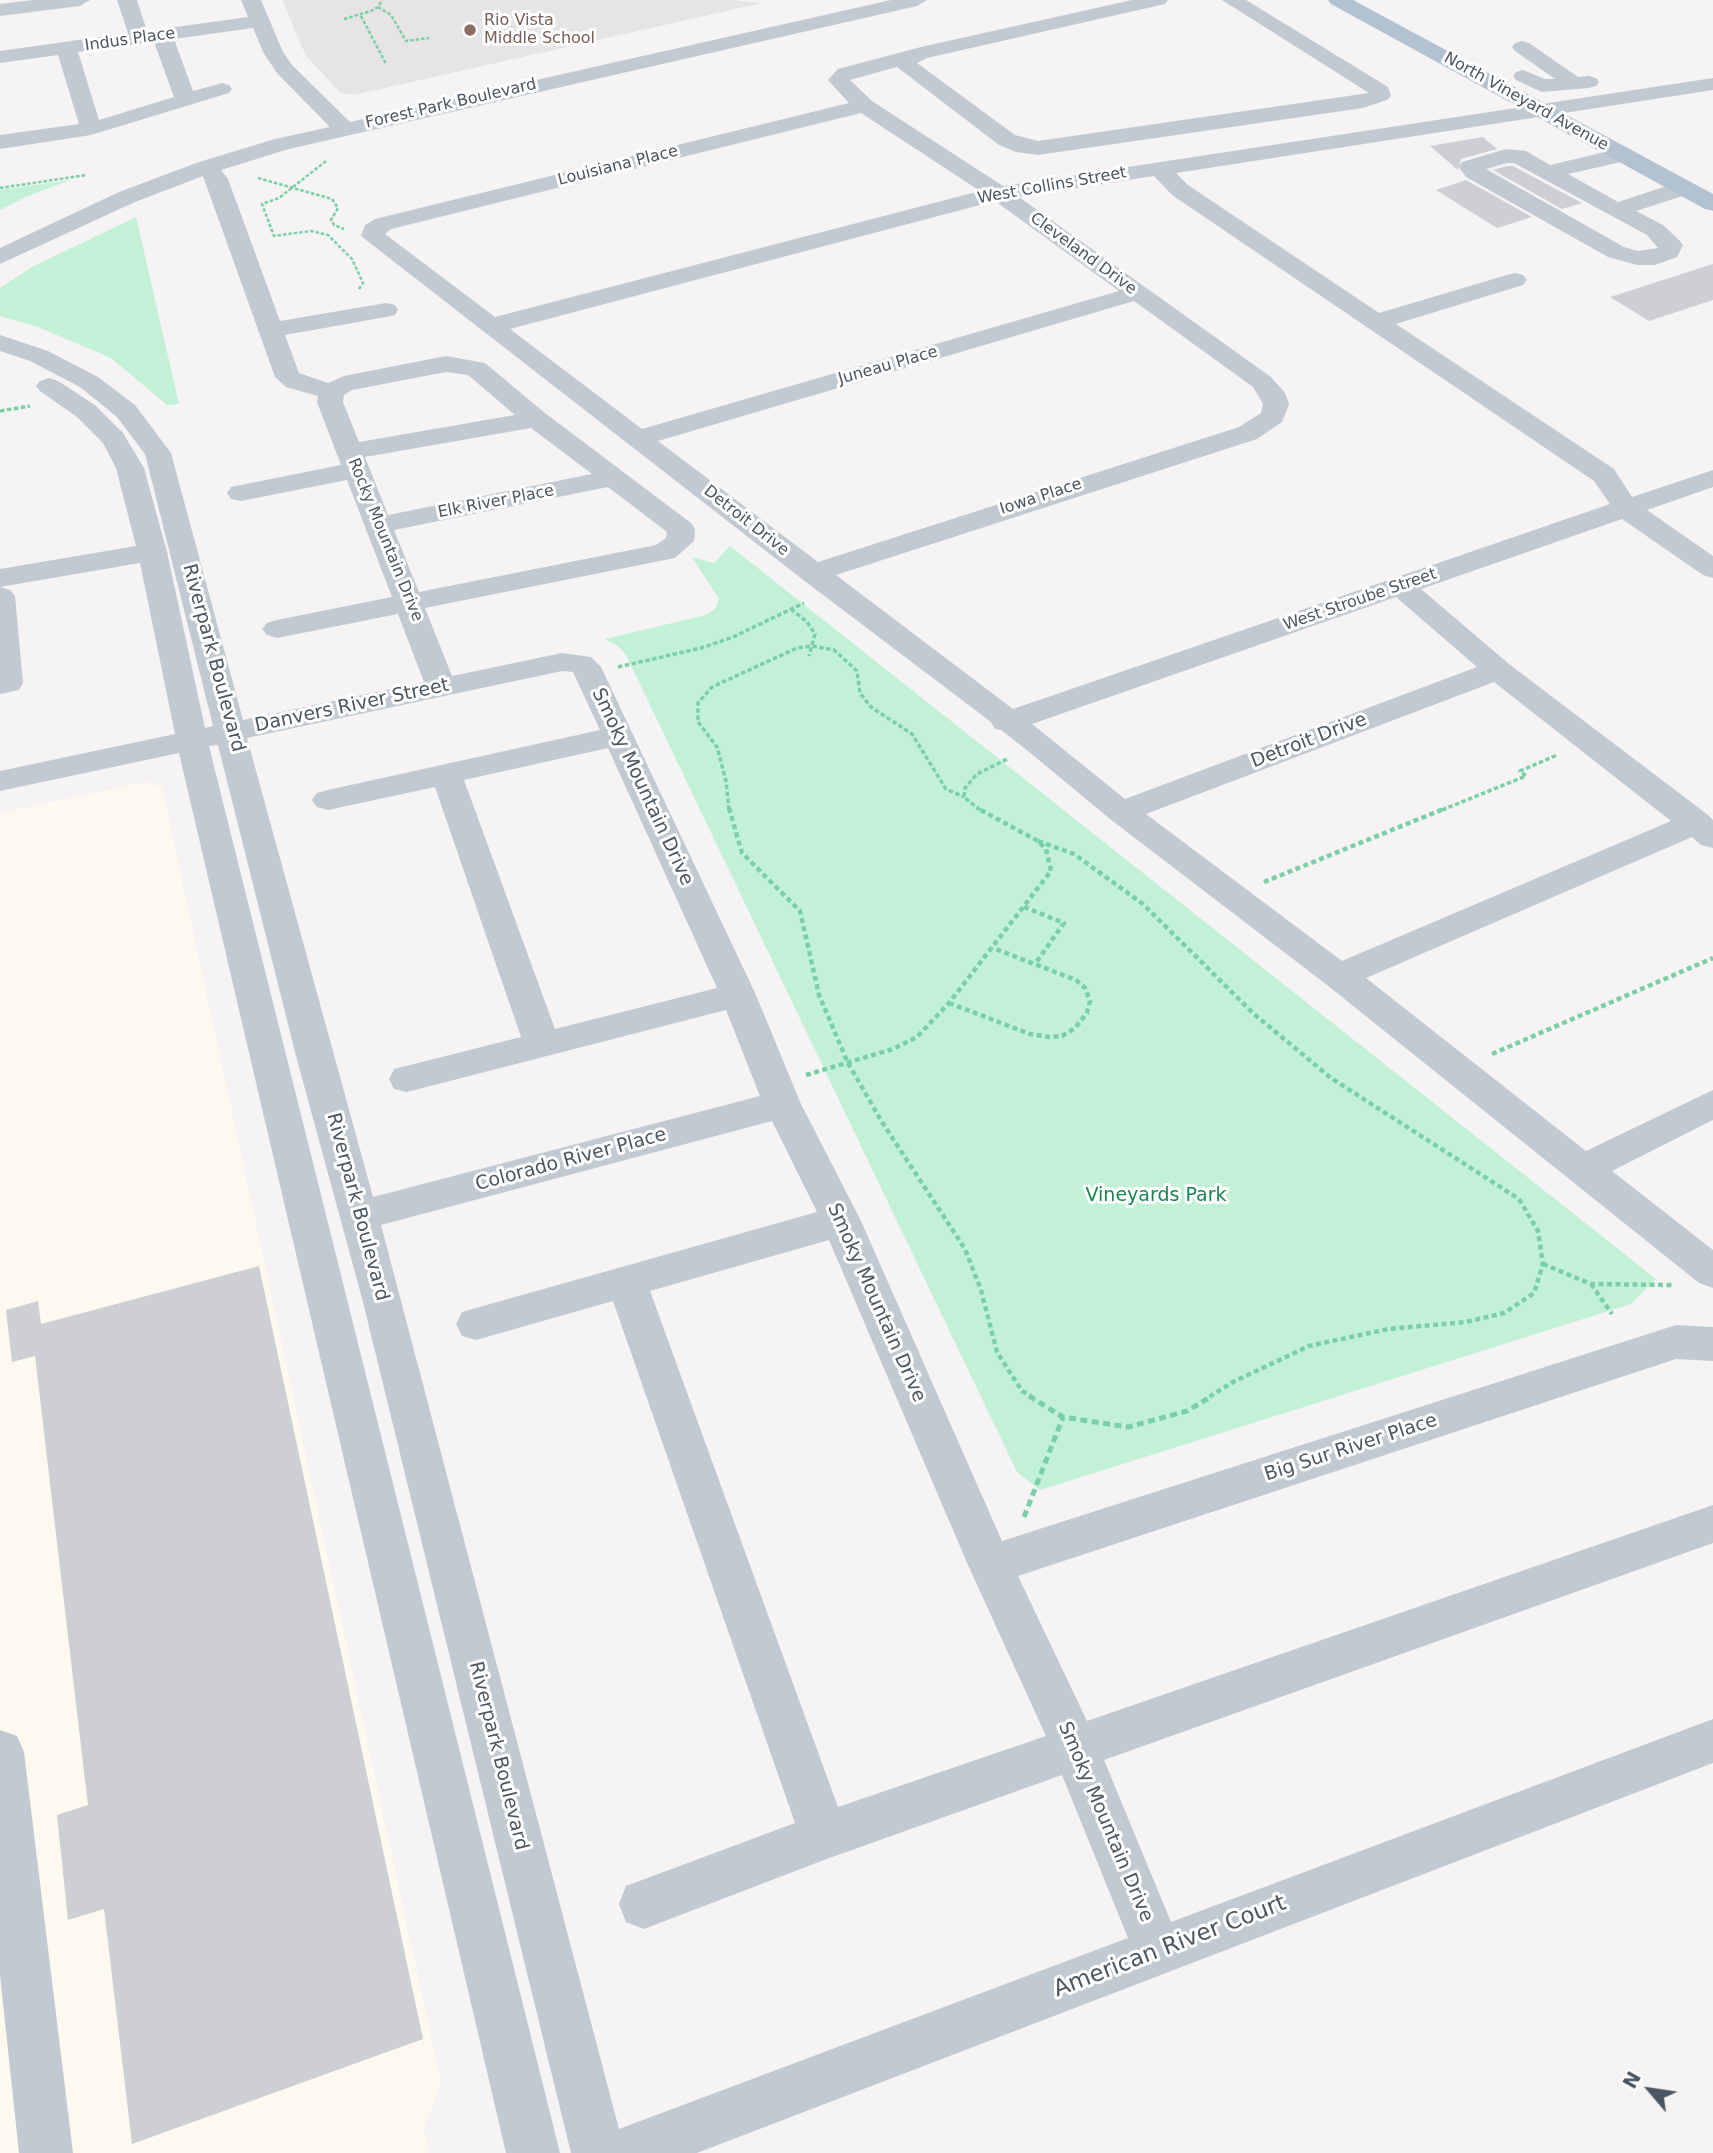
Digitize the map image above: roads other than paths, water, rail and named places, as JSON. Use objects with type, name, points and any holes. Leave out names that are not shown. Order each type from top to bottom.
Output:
[{"type":"main road","name":"North Vineyard Avenue","points":[[1338,0],[1713,204]]},
{"type":"street","points":[[0,10],[80,0]]},
{"type":"street","points":[[127,0],[186,100]]},
{"type":"street","points":[[251,0],[273,52],[284,69],[337,121]]},
{"type":"street","name":"Forest Park Boulevard","points":[[0,257],[96,210],[337,121],[842,0]]},
{"type":"street","name":"Forest Park Boulevard","points":[[91,181],[222,143],[917,0]]},
{"type":"street","points":[[1158,0],[921,53],[906,59],[906,65],[1014,144],[1038,148],[1179,130],[1363,102],[1380,96],[1381,91],[1233,0]]},
{"type":"street","name":"Indus Place","points":[[0,57],[260,22]]},
{"type":"street","points":[[1522,47],[1602,101]]},
{"type":"street","points":[[66,48],[91,129]]},
{"type":"street","name":"Cleveland Drive","points":[[906,59],[845,72],[839,76],[841,84],[864,106],[999,192],[1262,382],[1272,393],[1276,404],[1268,421]]},
{"type":"street","points":[[1522,76],[1520,66],[1546,62]]},
{"type":"street","points":[[1663,70],[1688,88]]},
{"type":"street","points":[[1491,81],[1522,76],[1542,86],[1614,78]]},
{"type":"street","name":"West Collins Street","points":[[491,326],[999,192],[1713,84]]},
{"type":"street","points":[[0,142],[91,129],[222,89]]},
{"type":"street","name":"Louisiana Place","points":[[373,230],[383,224],[864,106]]},
{"type":"street","points":[[1179,130],[1210,160]]},
{"type":"street","points":[[1145,134],[1180,190],[1604,475],[1627,509],[1713,569]]},
{"type":"street","points":[[1548,172],[1622,155]]},
{"type":"street","points":[[1506,156],[1518,156],[1616,210],[1663,237],[1671,245],[1669,252],[1655,258],[1637,258],[1616,252],[1469,167],[1506,156]]},
{"type":"street","points":[[207,167],[217,179],[288,377],[295,382],[332,392],[344,384],[446,364],[477,368],[536,418],[681,529],[680,541],[665,552],[276,629]]},
{"type":"street","points":[[1616,210],[1684,188]]},
{"type":"street","name":"Detroit Drive","points":[[373,230],[373,236],[1006,722],[1039,744],[1121,813],[1339,976],[1711,1272]]},
{"type":"street","points":[[1375,322],[1515,280]]},
{"type":"street","name":"Juneau Place","points":[[639,438],[1137,293]]},
{"type":"street","points":[[271,330],[386,310]]},
{"type":"street","name":"Riverpark Boulevard","points":[[0,343],[39,356],[89,382],[126,411],[158,453],[314,1056],[361,1215],[598,2153]]},
{"type":"street","name":"Riverpark Boulevard","points":[[0,363],[52,388],[86,411],[114,439],[130,468],[153,552],[192,740],[282,1122],[533,2153]]},
{"type":"street","name":"Rocky Mountain Drive","points":[[332,392],[330,402],[411,603],[442,688]]},
{"type":"street","points":[[241,493],[354,461],[536,418]]},
{"type":"street","name":"Iowa Place","points":[[823,582],[1248,433],[1268,421]]},
{"type":"street","name":"Elk River Place","points":[[379,525],[613,478]]},
{"type":"street","name":"West Stroube Street","points":[[1006,722],[1713,478]]},
{"type":"street","points":[[0,578],[153,552]]},
{"type":"street","points":[[1400,586],[1498,670],[1704,830]]},
{"type":"street","points":[[0,596],[8,683],[0,685]]},
{"type":"street","name":"Danvers River Street","points":[[0,780],[562,662],[585,668]]},
{"type":"street","name":"Smoky Mountain Drive","points":[[585,668],[738,995],[778,1094],[841,1221],[990,1565],[1075,1747],[1158,1951]]},
{"type":"street","name":"Detroit Drive","points":[[1121,813],[1498,670]]},
{"type":"street","points":[[328,800],[617,736]]},
{"type":"street","points":[[446,773],[542,1044]]},
{"type":"street","points":[[1339,976],[1704,830]]},
{"type":"street","points":[[407,1079],[738,995]]},
{"type":"street","name":"Colorado River Place","points":[[361,1215],[778,1094]]},
{"type":"street","points":[[1583,1169],[1713,1104]]},
{"type":"street","points":[[476,1324],[841,1221]]},
{"type":"street","points":[[626,1280],[824,1836]]},
{"type":"street","name":"Big Sur River Place","points":[[990,1565],[1676,1342],[1713,1344]]},
{"type":"street","points":[[644,1904],[824,1836],[1713,1524]]},
{"type":"street","name":"American River Court","points":[[626,2153],[1713,1741]]},
{"type":"street","points":[[0,1752],[46,2153]]},
{"type":"place","name":"Rio Vista Middle School","points":[[470,30]]},
{"type":"park label","name":"Vineyards Park","points":[[1156,1196]]}]
